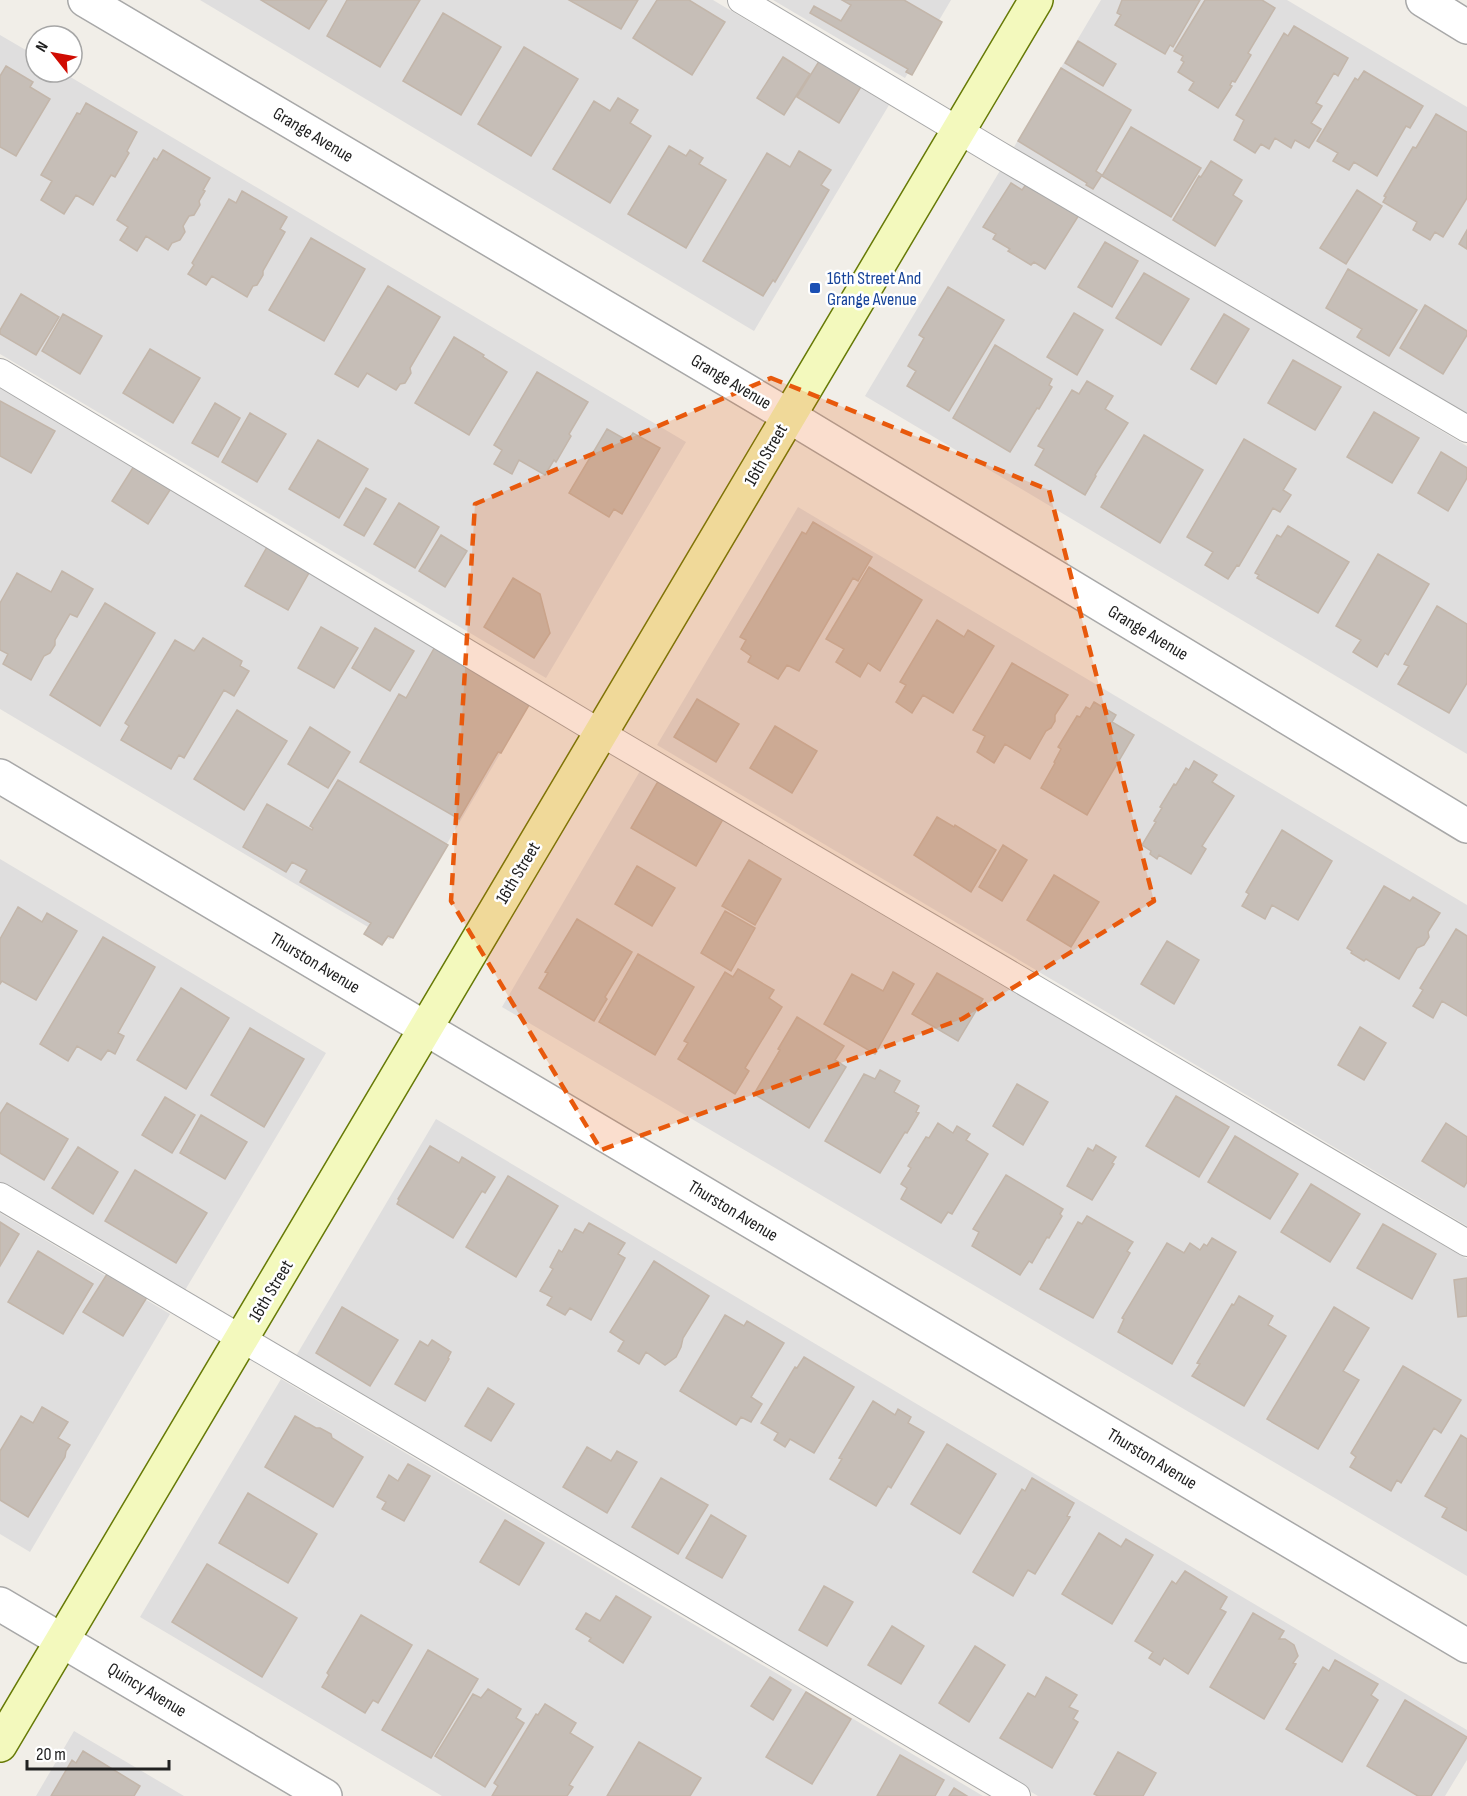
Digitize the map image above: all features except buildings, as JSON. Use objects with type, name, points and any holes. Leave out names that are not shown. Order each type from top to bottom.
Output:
[{"type":"street","name":"Grange Avenue","points":[[85,0],[789,416],[1467,826]]},
{"type":"street","name":"16th Street","points":[[0,1745],[1036,0]]},
{"type":"street","points":[[1423,0],[1467,27]]},
{"type":"street","name":"Thurston Avenue","points":[[0,776],[1467,1646]]},
{"type":"street","name":"Quincy Avenue","points":[[0,1604],[325,1796]]},
{"type":"lane","points":[[741,0],[1467,429]]},
{"type":"lane","points":[[0,372],[601,734],[1467,1243]]},
{"type":"lane","points":[[0,1196],[1017,1796]]},
{"type":"highlighted area","points":[[771,378],[1049,490],[1154,901],[962,1019],[601,1150],[451,901],[475,504]]},
{"type":"shaded area","points":[[200,0],[713,0],[889,105],[754,331]]},
{"type":"shaded area","points":[[773,0],[951,0],[905,78]]},
{"type":"shaded area","points":[[1101,0],[1287,0],[1467,107],[1467,415],[1014,147]]},
{"type":"shaded area","points":[[0,35],[24,49],[24,84],[82,84],[686,442],[546,678],[0,354]]},
{"type":"shaded area","points":[[1001,169],[1467,446],[1467,754],[865,396]]},
{"type":"shaded area","points":[[0,385],[532,700],[390,940],[0,709]]},
{"type":"shaded area","points":[[798,507],[1467,905],[1467,1226],[657,745]]},
{"type":"shaded area","points":[[640,771],[1467,1259],[1467,1576],[502,1007]]},
{"type":"shaded area","points":[[0,859],[326,1053],[184,1292],[0,1182]]},
{"type":"shaded area","points":[[436,1119],[1467,1730],[1467,1760],[1445,1796],[1038,1796],[296,1356]]},
{"type":"shaded area","points":[[0,1213],[170,1314],[30,1552],[0,1534]]},
{"type":"shaded area","points":[[281,1379],[983,1796],[442,1796],[140,1617]]},
{"type":"shaded area","points":[[74,1731],[184,1796],[36,1796]]},
{"type":"place","name":"16th Street And Grange Avenue","points":[[815,288]]}]
